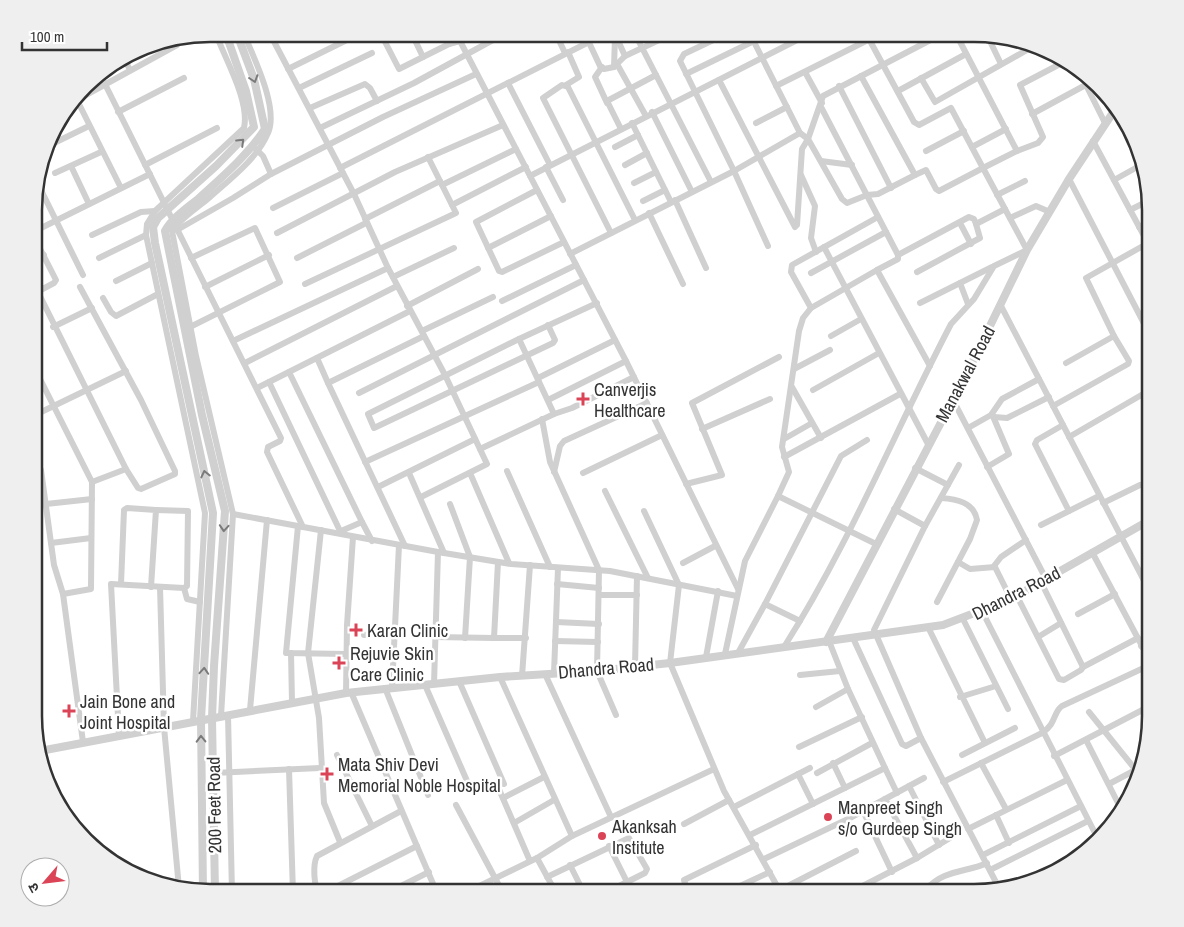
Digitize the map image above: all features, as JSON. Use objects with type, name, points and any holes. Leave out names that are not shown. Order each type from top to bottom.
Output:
[{"type":"street","points":[[197,720],[213,513],[153,227],[165,206],[244,128],[246,120],[238,87],[220,43]]},
{"type":"street","points":[[92,235],[140,212],[155,210],[165,206],[216,166],[254,128],[246,91],[229,43]]},
{"type":"street","points":[[240,43],[254,79],[265,123],[265,129],[255,148]]},
{"type":"street","points":[[232,884],[230,772],[224,715],[233,514],[190,327],[172,231],[212,186],[255,148],[268,133],[271,114],[260,73],[248,43]]},
{"type":"street","points":[[275,43],[354,194],[388,268],[445,375],[487,464],[421,497]]},
{"type":"street","points":[[288,69],[340,43]]},
{"type":"street","points":[[386,43],[399,69],[449,44]]},
{"type":"street","points":[[416,43],[423,57]]},
{"type":"street","points":[[460,43],[597,303],[737,592]]},
{"type":"street","points":[[320,128],[377,101],[486,43]]},
{"type":"street","points":[[561,43],[580,76],[543,98],[611,233]]},
{"type":"street","points":[[273,208],[341,170],[373,149],[587,43]]},
{"type":"street","points":[[590,43],[602,67],[607,69],[616,65],[625,56],[653,43]]},
{"type":"street","points":[[615,43],[616,65],[632,88],[646,116]]},
{"type":"street","points":[[619,43],[625,56]]},
{"type":"street","points":[[640,43],[711,182]]},
{"type":"street","points":[[708,43],[682,56],[680,61],[734,171],[768,246]]},
{"type":"street","points":[[686,74],[741,43]]},
{"type":"street","points":[[755,43],[800,133],[808,139],[845,202],[850,203],[867,195],[878,194],[926,170],[939,191],[1042,140],[1042,133],[1020,85],[1057,65]]},
{"type":"street","points":[[530,176],[652,112],[791,43]]},
{"type":"street","points":[[776,86],[862,43]]},
{"type":"street","points":[[872,43],[917,124],[951,108],[1027,250],[920,304]]},
{"type":"street","points":[[719,80],[794,227],[797,225],[802,149],[808,139],[825,94],[924,43]]},
{"type":"street","points":[[960,43],[1017,151]]},
{"type":"street","points":[[991,44],[1001,64]]},
{"type":"street","points":[[95,89],[174,47]]},
{"type":"street","points":[[934,102],[1024,50]]},
{"type":"street","points":[[299,88],[372,53]]},
{"type":"street","points":[[898,91],[966,54]]},
{"type":"street","points":[[127,65],[130,70]]},
{"type":"street","points":[[602,67],[595,80],[621,129]]},
{"type":"street","points":[[805,72],[898,255]]},
{"type":"street","points":[[175,226],[233,198],[271,174],[476,74]]},
{"type":"street","points":[[607,103],[610,99],[656,75]]},
{"type":"street","points":[[861,76],[915,175]]},
{"type":"street","points":[[118,112],[184,78]]},
{"type":"street","points":[[921,78],[941,113]]},
{"type":"street","points":[[508,83],[563,200]]},
{"type":"street","points":[[104,84],[218,313],[245,363],[281,440],[268,447],[268,452],[300,526],[285,651],[291,653],[346,654]]},
{"type":"street","points":[[310,108],[365,84],[370,88],[377,101]]},
{"type":"street","points":[[566,85],[635,220]]},
{"type":"street","points":[[1032,114],[1085,85]]},
{"type":"street","points":[[839,86],[891,188]]},
{"type":"street","points":[[1094,94],[1105,123]]},
{"type":"street","points":[[79,106],[121,188]]},
{"type":"street","points":[[756,123],[787,107]]},
{"type":"street","points":[[652,112],[692,192]]},
{"type":"street","name":"Manakwal Road","points":[[828,642],[894,509],[1001,306],[1027,250],[1069,179],[1111,115]]},
{"type":"street","points":[[632,123],[706,268]]},
{"type":"street","points":[[277,233],[428,157],[503,125]]},
{"type":"street","points":[[57,141],[89,126]]},
{"type":"street","points":[[145,165],[217,128]]},
{"type":"street","points":[[972,146],[1006,129]]},
{"type":"street","points":[[926,151],[964,131]]},
{"type":"street","points":[[570,254],[734,171],[800,133]]},
{"type":"street","points":[[615,147],[638,135]]},
{"type":"street","points":[[1093,141],[1142,232]]},
{"type":"street","points":[[255,148],[264,156],[271,174]]},
{"type":"street","points":[[297,258],[441,183],[516,149]]},
{"type":"street","points":[[55,173],[101,152]]},
{"type":"street","points":[[625,165],[647,153]]},
{"type":"street","points":[[305,284],[455,213],[428,157]]},
{"type":"street","points":[[821,161],[852,165]]},
{"type":"street","points":[[71,166],[89,204]]},
{"type":"street","points":[[452,205],[526,168]]},
{"type":"street","points":[[1114,180],[1136,168]]},
{"type":"street","points":[[634,183],[656,172]]},
{"type":"street","points":[[42,227],[150,174]]},
{"type":"street","points":[[800,175],[815,206],[811,238],[816,252]]},
{"type":"street","points":[[1069,179],[1142,319]]},
{"type":"street","points":[[997,195],[1025,181]]},
{"type":"street","points":[[537,190],[476,222],[499,271],[502,272],[564,242]]},
{"type":"street","points":[[643,201],[665,190]]},
{"type":"street","points":[[43,195],[83,275]]},
{"type":"street","points":[[1130,210],[1141,204]]},
{"type":"street","points":[[784,210],[798,206]]},
{"type":"street","points":[[1010,218],[1036,206],[1050,212]]},
{"type":"street","points":[[155,210],[147,224],[146,235],[206,513],[200,602],[197,720],[201,884]]},
{"type":"street","points":[[976,224],[1005,210]]},
{"type":"street","points":[[648,213],[683,284]]},
{"type":"street","points":[[488,248],[551,216]]},
{"type":"street","points":[[811,308],[790,267],[878,217]]},
{"type":"street","points":[[725,654],[745,561],[788,472],[784,457],[784,439],[799,331],[811,308],[898,259],[898,255],[972,218],[981,237],[917,272]]},
{"type":"street","points":[[960,223],[971,244]]},
{"type":"street","name":"200 Feet Road","points":[[175,226],[165,231],[165,236],[225,511],[212,718],[215,884]]},
{"type":"street","points":[[190,327],[280,282],[269,255],[253,228],[191,258]]},
{"type":"street","points":[[811,273],[886,232]]},
{"type":"street","points":[[98,258],[146,235]]},
{"type":"street","points":[[824,247],[928,444]]},
{"type":"street","points":[[393,277],[454,248]]},
{"type":"street","points":[[1053,406],[1128,364],[1129,361],[1114,336],[1086,278],[1142,248]]},
{"type":"street","points":[[42,252],[55,282],[42,289]]},
{"type":"street","points":[[205,287],[269,255]]},
{"type":"street","points":[[116,280],[152,263]]},
{"type":"street","points":[[502,301],[576,265]]},
{"type":"street","points":[[784,647],[848,531],[951,324],[968,304],[994,266]]},
{"type":"street","points":[[234,341],[388,268]]},
{"type":"street","points":[[257,388],[317,358],[478,269]]},
{"type":"street","points":[[877,270],[930,366]]},
{"type":"street","points":[[359,393],[584,280]]},
{"type":"street","points":[[960,283],[968,304]]},
{"type":"street","points":[[245,363],[397,286]]},
{"type":"street","points":[[42,304],[126,469],[139,489],[176,472],[126,371],[80,287]]},
{"type":"street","points":[[103,298],[111,312],[116,316],[158,294]]},
{"type":"street","points":[[328,383],[493,297]]},
{"type":"street","points":[[548,325],[555,342],[376,428],[368,416],[445,375],[548,325],[597,303]]},
{"type":"street","points":[[1001,306],[1141,575]]},
{"type":"street","points":[[54,327],[92,308]]},
{"type":"street","points":[[831,336],[861,319]]},
{"type":"street","points":[[1066,363],[1114,336]]},
{"type":"street","points":[[519,339],[554,414]]},
{"type":"street","points":[[365,462],[464,417],[615,340]]},
{"type":"street","points":[[794,369],[830,350]]},
{"type":"street","points":[[813,390],[879,353]]},
{"type":"street","points":[[686,484],[722,475],[692,403],[779,357]]},
{"type":"street","points":[[317,358],[378,487],[402,545],[389,688],[428,795]]},
{"type":"street","points":[[548,400],[626,361]]},
{"type":"street","points":[[42,411],[126,371]]},
{"type":"street","points":[[290,372],[372,540]]},
{"type":"street","points":[[480,449],[542,419],[572,408],[634,377]]},
{"type":"street","points":[[968,428],[993,415],[1002,399],[1039,379]]},
{"type":"street","points":[[269,382],[341,532]]},
{"type":"street","points":[[42,383],[92,482],[91,589],[63,594]]},
{"type":"street","points":[[792,387],[821,438]]},
{"type":"street","points":[[784,457],[900,394]]},
{"type":"street","points":[[1069,437],[1142,395]]},
{"type":"street","points":[[993,415],[1007,418],[1049,397]]},
{"type":"street","points":[[702,430],[770,399]]},
{"type":"street","points":[[953,400],[1026,540],[1061,624],[1083,666]]},
{"type":"street","points":[[554,472],[561,443],[647,403]]},
{"type":"street","points":[[988,468],[1009,454],[993,415]]},
{"type":"street","points":[[542,419],[554,472],[599,570],[597,671],[616,715]]},
{"type":"street","points":[[784,439],[812,423]]},
{"type":"street","points":[[1063,425],[1038,440],[1035,444],[1070,511]]},
{"type":"street","points":[[583,473],[662,435]]},
{"type":"street","points":[[378,487],[475,439]]},
{"type":"street","points":[[738,653],[841,456],[867,440]]},
{"type":"street","points":[[959,465],[925,526],[874,627],[875,635],[921,738],[997,883]]},
{"type":"street","points":[[916,468],[948,485]]},
{"type":"street","points":[[92,482],[126,469]]},
{"type":"street","points":[[507,471],[550,567]]},
{"type":"street","points":[[409,473],[421,497],[441,552],[434,684]]},
{"type":"street","points":[[470,473],[509,563]]},
{"type":"street","points":[[43,480],[56,574],[63,594],[83,742]]},
{"type":"street","points":[[1103,503],[1140,485]]},
{"type":"street","points":[[605,491],[648,578]]},
{"type":"street","points":[[778,496],[876,544]]},
{"type":"street","points":[[1041,525],[1099,496]]},
{"type":"street","points":[[937,602],[976,524],[976,517],[964,502],[941,498]]},
{"type":"street","points":[[46,504],[92,499]]},
{"type":"street","points":[[450,504],[470,557],[465,638]]},
{"type":"street","points":[[121,584],[124,510],[127,508],[188,512],[187,586],[184,588],[187,599],[200,602]]},
{"type":"street","points":[[894,509],[925,526]]},
{"type":"street","points":[[151,587],[156,510]]},
{"type":"street","points":[[644,511],[680,585],[670,662],[714,769],[777,884]]},
{"type":"street","points":[[233,514],[341,532],[372,540],[498,562],[599,570],[680,585],[737,592]]},
{"type":"street","points":[[250,710],[267,520]]},
{"type":"street","points":[[341,532],[362,522]]},
{"type":"street","name":"Dhandra Road","points":[[46,750],[292,702],[349,693],[500,677],[597,671],[828,642],[928,627],[963,619],[1014,597],[1141,525]]},
{"type":"street","points":[[322,530],[308,653],[316,698],[324,802],[340,842]]},
{"type":"street","points":[[353,536],[346,654],[349,693],[434,884]]},
{"type":"street","points":[[51,543],[90,538]]},
{"type":"street","points":[[958,562],[970,569],[994,566],[1001,557],[1026,540]]},
{"type":"street","points":[[683,562],[715,546]]},
{"type":"street","points":[[1092,552],[1141,644]]},
{"type":"street","points":[[494,638],[498,562]]},
{"type":"street","points":[[522,676],[530,565]]},
{"type":"street","points":[[994,566],[998,569],[1038,637],[1060,680],[1138,638]]},
{"type":"street","points":[[554,673],[558,568]]},
{"type":"street","points":[[635,666],[637,576]]},
{"type":"street","points":[[557,584],[637,595]]},
{"type":"street","points":[[119,736],[111,585],[184,588]]},
{"type":"street","points":[[160,587],[164,726],[178,881]]},
{"type":"street","points":[[706,657],[718,591]]},
{"type":"street","points":[[1078,614],[1115,594]]},
{"type":"street","points":[[765,604],[800,621]]},
{"type":"street","points":[[982,611],[1042,733],[1094,833]]},
{"type":"street","points":[[963,619],[1008,709]]},
{"type":"street","points":[[556,622],[599,624]]},
{"type":"street","points":[[1038,637],[1061,624]]},
{"type":"street","points":[[928,627],[960,697],[985,743]]},
{"type":"street","points":[[364,634],[394,632]]},
{"type":"street","points":[[436,637],[526,638]]},
{"type":"street","points":[[853,638],[902,744],[906,746],[921,738]]},
{"type":"street","points":[[556,641],[598,642]]},
{"type":"street","points":[[828,642],[872,743],[897,793]]},
{"type":"street","points":[[291,653],[292,702]]},
{"type":"street","points":[[943,782],[1042,733],[1054,723],[1060,708],[1141,667]]},
{"type":"street","points":[[800,675],[840,671]]},
{"type":"street","points":[[545,674],[611,817]]},
{"type":"street","points":[[500,677],[554,800],[572,836]]},
{"type":"street","points":[[459,681],[501,785],[503,798],[530,861]]},
{"type":"street","points":[[424,685],[471,790]]},
{"type":"street","points":[[960,697],[996,686]]},
{"type":"street","points":[[816,707],[848,690]]},
{"type":"street","points":[[1054,756],[1141,711]]},
{"type":"street","points":[[1089,712],[1134,765]]},
{"type":"street","points":[[799,747],[862,717]]},
{"type":"street","points":[[962,755],[1016,728]]},
{"type":"street","points":[[1086,740],[1118,802]]},
{"type":"street","points":[[817,773],[872,743]]},
{"type":"street","points":[[337,755],[372,826]]},
{"type":"street","points":[[833,763],[846,788]]},
{"type":"street","points":[[981,763],[1006,809]]},
{"type":"street","points":[[214,772],[320,768]]},
{"type":"street","points":[[734,807],[810,768]]},
{"type":"street","points":[[750,835],[885,768]]},
{"type":"street","points":[[289,769],[293,884]]},
{"type":"street","points":[[484,884],[537,858],[572,836],[714,769]]},
{"type":"street","points":[[1109,784],[1132,773]]},
{"type":"street","points":[[798,774],[813,804]]},
{"type":"street","points":[[503,798],[544,777]]},
{"type":"street","points":[[764,859],[863,811],[924,778]]},
{"type":"street","points":[[968,829],[1067,780]]},
{"type":"street","points":[[909,786],[939,845]]},
{"type":"street","points":[[885,799],[917,858]]},
{"type":"street","points":[[514,823],[554,800]]},
{"type":"street","points":[[684,824],[730,800]]},
{"type":"street","points":[[456,805],[498,884]]},
{"type":"street","points":[[983,855],[1081,806]]},
{"type":"street","points":[[316,884],[315,858],[340,842],[401,811]]},
{"type":"street","points":[[863,811],[892,872]]},
{"type":"street","points":[[996,815],[1009,843]]},
{"type":"street","points":[[932,884],[956,872],[989,866],[1088,821]]},
{"type":"street","points":[[547,877],[609,846],[629,838],[646,867],[645,873],[627,882],[609,846]]},
{"type":"street","points":[[867,884],[950,838]]},
{"type":"street","points":[[685,884],[684,880],[756,845]]},
{"type":"street","points":[[344,884],[417,846]]},
{"type":"street","points":[[796,884],[856,851]]},
{"type":"street","points":[[537,858],[551,884]]},
{"type":"street","points":[[570,865],[580,884]]},
{"type":"street","points":[[405,884],[429,872]]},
{"type":"street","points":[[744,884],[770,872]]},
{"type":"place","name":"Canverjis Healthcare","points":[[583,399]]},
{"type":"place","name":"Karan Clinic","points":[[356,630]]},
{"type":"place","name":"Rejuvie Skin Care Clinic","points":[[339,663]]},
{"type":"place","name":"Jain Bone and Joint Hospital","points":[[69,711]]},
{"type":"place","name":"Mata Shiv Devi Memorial Noble Hospital","points":[[327,774]]},
{"type":"place","name":"Manpreet Singh s/o Gurdeep Singh","points":[[828,817]]},
{"type":"place","name":"Akanksah Institute","points":[[602,836]]}]
